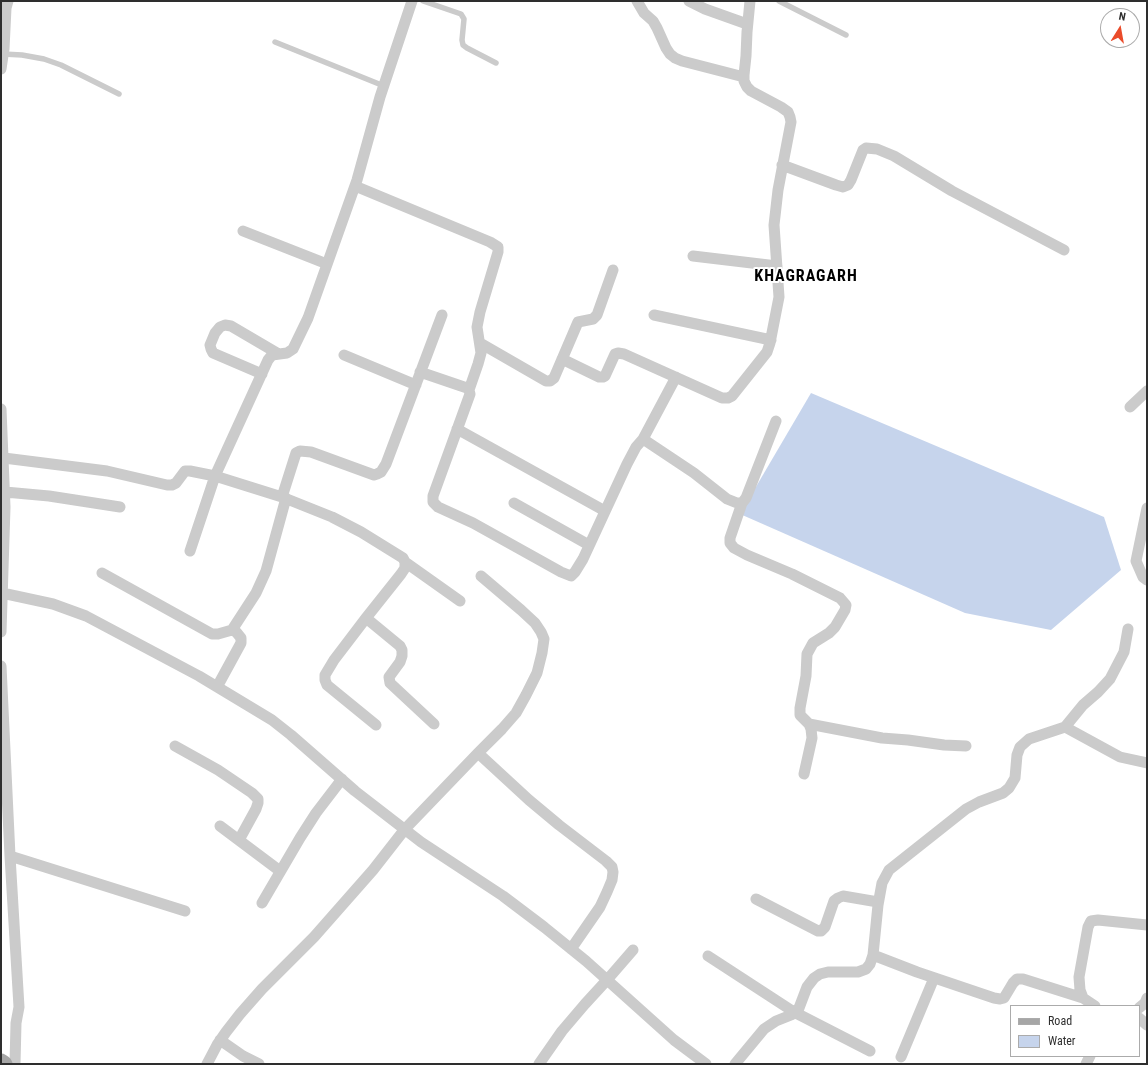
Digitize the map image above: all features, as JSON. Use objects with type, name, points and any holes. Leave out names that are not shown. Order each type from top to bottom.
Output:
[{"type":"street","points":[[1,68],[6,8],[8,1]]},
{"type":"street","points":[[190,551],[215,476],[268,360],[272,355],[287,353],[292,349],[308,318],[355,186],[384,86],[412,1]]},
{"type":"street","points":[[637,1],[644,13],[653,21],[670,54],[682,61],[744,77]]},
{"type":"street","points":[[689,1],[705,9],[748,24]]},
{"type":"street","points":[[562,359],[603,377],[605,376],[615,354],[624,354],[722,398],[728,398],[732,396],[767,352],[771,340],[779,297],[774,225],[782,165],[791,122],[788,112],[751,91],[744,82],[750,1]]},
{"type":"street","points":[[782,165],[836,186],[843,187],[848,185],[852,180],[863,150],[866,148],[877,149],[899,159],[952,191],[1064,250]]},
{"type":"street","points":[[355,186],[490,242],[498,247],[498,252],[480,312],[478,327],[481,353],[469,390],[470,394],[433,496],[433,502],[438,507],[472,523],[571,576],[575,572],[589,545],[636,446],[643,439],[676,377]]},
{"type":"street","points":[[244,231],[327,264]]},
{"type":"street","points":[[693,256],[777,266]]},
{"type":"street","points":[[480,343],[546,381],[550,381],[554,378],[578,322],[593,319],[598,315],[613,270]]},
{"type":"street","points":[[102,573],[212,634],[232,630],[256,593],[266,571],[296,453],[300,450],[311,452],[374,475],[381,472],[386,464],[442,315]]},
{"type":"street","points":[[654,315],[771,340]]},
{"type":"street","points":[[262,374],[213,352],[210,345],[215,333],[220,327],[225,325],[231,326],[277,354]]},
{"type":"street","points":[[344,355],[416,385]]},
{"type":"street","points":[[420,372],[469,390]]},
{"type":"street","points":[[1130,408],[1147,391]]},
{"type":"street","points":[[1,409],[5,492],[1,632]]},
{"type":"street","points":[[776,421],[746,498],[742,503],[730,538],[730,543],[734,548],[747,555],[792,574],[840,598],[846,605],[845,610],[835,627],[829,633],[813,643],[807,654],[806,676],[800,714],[809,724],[812,738],[804,774]]},
{"type":"street","points":[[457,429],[605,511]]},
{"type":"street","points":[[643,439],[694,473],[727,499],[737,503],[742,503]]},
{"type":"street","points":[[4,458],[107,471],[167,485],[176,483],[185,471],[190,471],[215,476],[284,497],[332,517],[361,532],[403,558],[405,562],[460,601]]},
{"type":"street","points":[[5,492],[56,497],[120,507]]},
{"type":"street","points":[[514,503],[589,545]]},
{"type":"street","points":[[1147,508],[1136,561],[1143,577],[1147,580]]},
{"type":"street","points":[[376,725],[327,684],[325,675],[334,660],[401,574],[405,562]]},
{"type":"street","points":[[207,1064],[220,1040],[262,989],[330,920],[373,870],[405,829],[516,713],[537,673],[544,639],[541,632],[530,619],[482,576]]},
{"type":"street","points":[[2,593],[53,604],[86,616],[199,676],[272,720],[355,791],[421,842],[503,896],[544,927],[607,980],[674,1040],[706,1064]]},
{"type":"street","points":[[366,618],[400,646],[402,650],[400,662],[389,677],[390,683],[434,724]]},
{"type":"street","points":[[735,1064],[764,1029],[776,1021],[791,1015],[799,1008],[807,987],[814,978],[820,974],[828,972],[858,972],[866,969],[874,955],[878,902],[882,883],[889,870],[966,810],[979,802],[1003,793],[1010,788],[1015,778],[1017,755],[1020,747],[1030,739],[1065,727],[1083,705],[1110,679],[1124,652],[1128,629]]},
{"type":"street","points":[[217,687],[241,643],[241,638],[238,633],[232,630]]},
{"type":"street","points":[[1,666],[5,828],[10,856],[19,1007],[16,1023],[15,1064]]},
{"type":"street","points":[[809,724],[882,738],[966,746]]},
{"type":"street","points":[[1065,727],[1120,757],[1147,764]]},
{"type":"street","points":[[175,746],[218,770],[252,793],[258,799],[256,809],[239,840]]},
{"type":"street","points":[[478,753],[529,800],[612,867],[612,880],[600,907],[571,949]]},
{"type":"street","points":[[262,902],[280,870],[316,813],[342,780]]},
{"type":"street","points":[[220,826],[280,870]]},
{"type":"street","points":[[10,856],[185,910]]},
{"type":"street","points":[[756,899],[821,931],[825,927],[834,901],[838,898],[843,896],[878,902]]},
{"type":"street","points":[[1083,998],[1080,990],[1079,977],[1088,927],[1091,921],[1098,920],[1147,925]]},
{"type":"street","points":[[539,1064],[562,1031],[633,950]]},
{"type":"street","points":[[874,955],[934,978],[994,998],[1004,998],[1013,983],[1017,979],[1023,979],[1083,998],[1093,1005]]},
{"type":"street","points":[[708,956],[794,1012],[870,1051]]},
{"type":"street","points":[[901,1057],[934,978]]},
{"type":"street","points":[[1140,1007],[1145,1003],[1147,998]]},
{"type":"street","points":[[220,1040],[243,1056],[259,1064]]},
{"type":"lane","points":[[423,1],[461,14],[464,19],[463,45],[496,63]]},
{"type":"lane","points":[[779,1],[846,34]]},
{"type":"lane","points":[[275,42],[384,86]]},
{"type":"lane","points":[[3,54],[22,55],[44,59],[61,65],[119,94]]},
{"type":"water","points":[[811,393],[1104,517],[1121,570],[1051,630],[965,613],[740,514]]},
{"type":"district","name":"KHAGRAGARH","points":[[806,277]]}]
